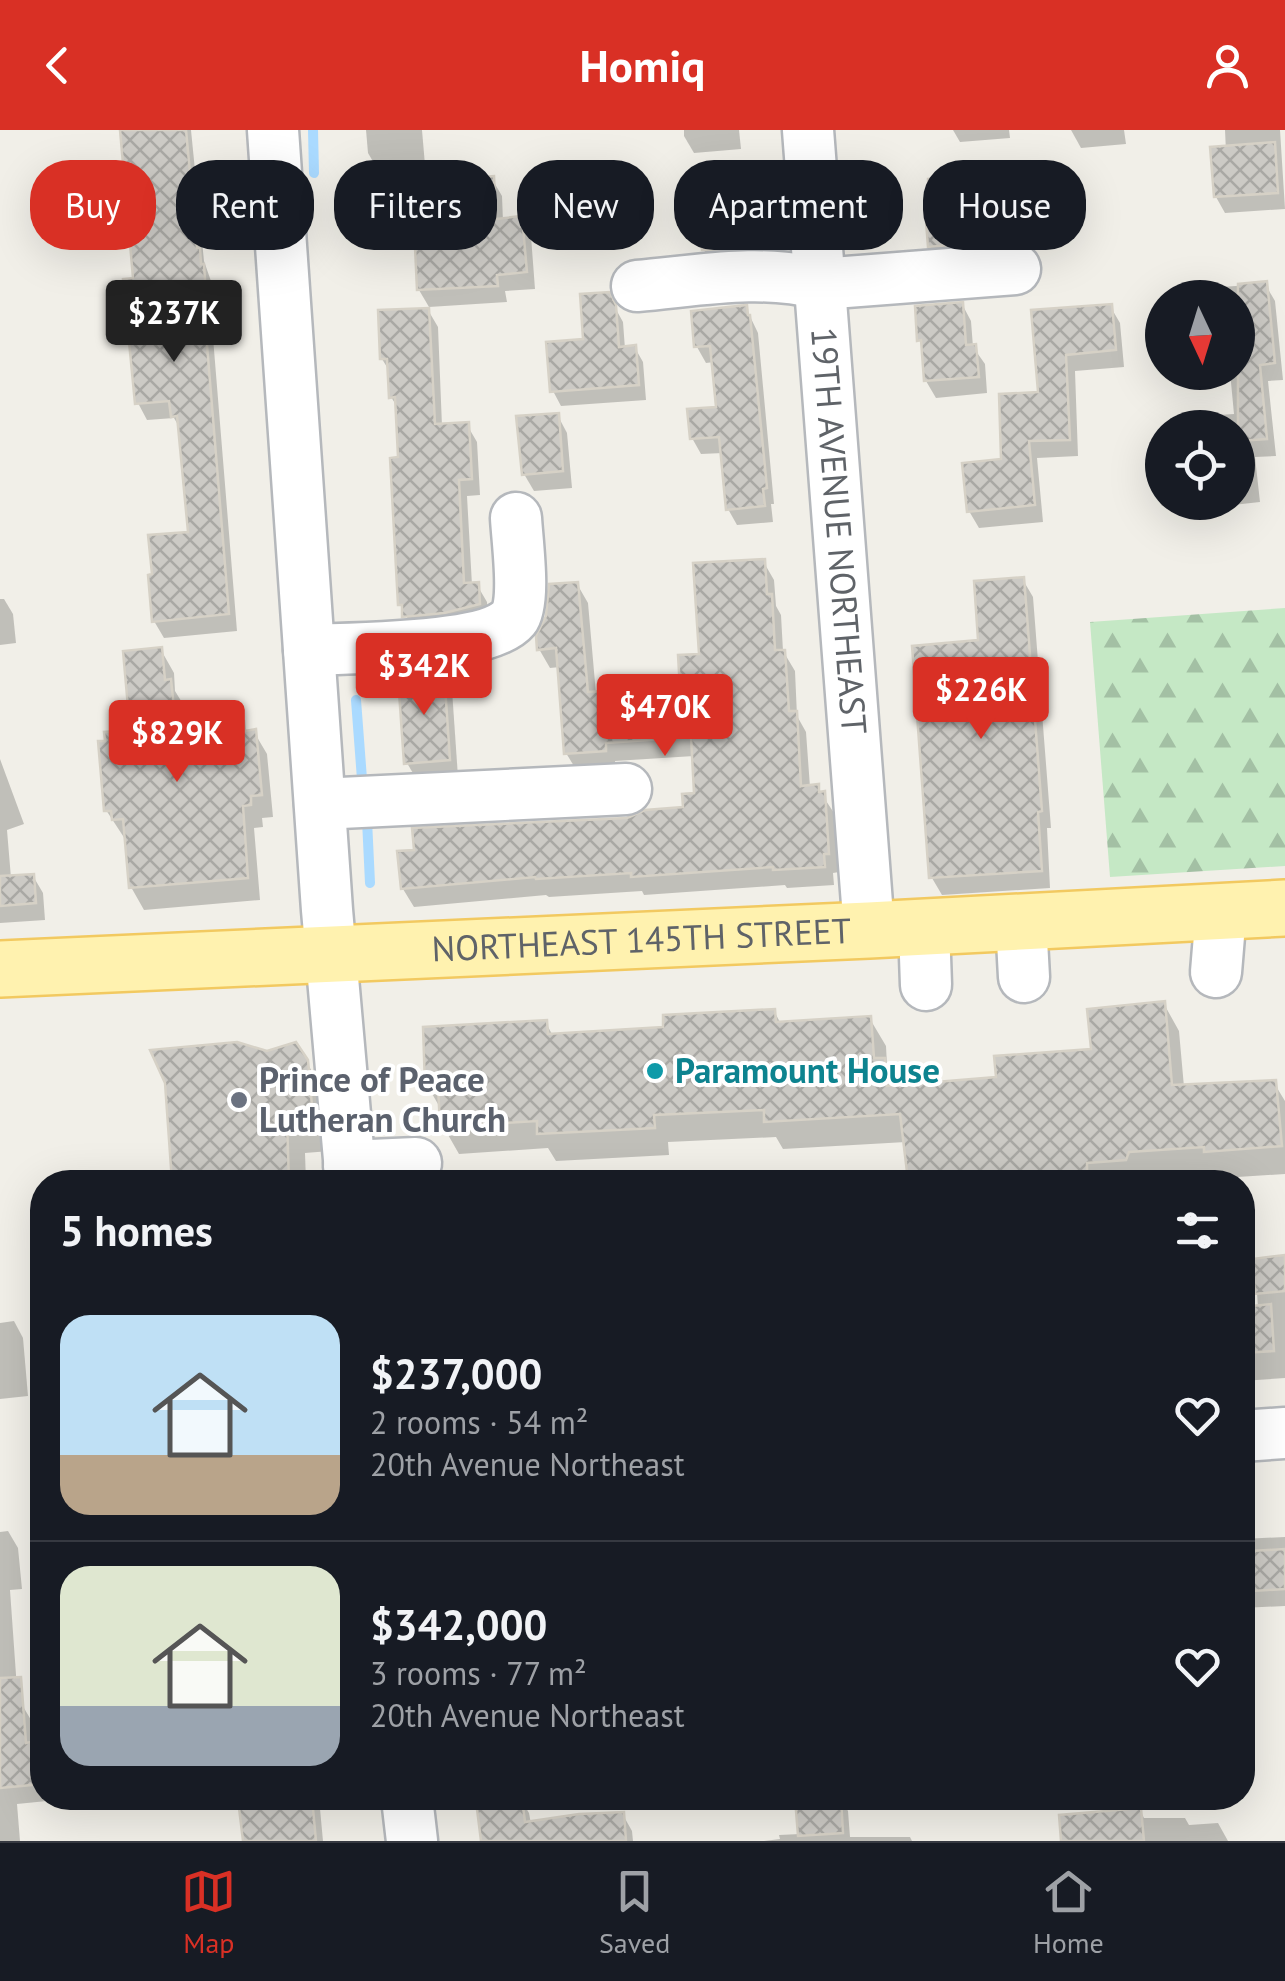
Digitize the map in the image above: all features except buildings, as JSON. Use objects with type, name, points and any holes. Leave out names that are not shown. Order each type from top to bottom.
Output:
[{"type":"main road","name":"NORTHEAST 145TH STREET","points":[[0,969],[1285,908]]},
{"type":"street","points":[[274,130],[330,955],[350,1170]]},
{"type":"street","name":"19TH AVENUE NORTHEAST","points":[[808,130],[870,930]]},
{"type":"street","points":[[637,286],[754,276],[820,284],[1015,269]]},
{"type":"street","points":[[309,650],[451,641],[492,632],[514,618],[520,602],[516,518]]},
{"type":"street","points":[[320,804],[626,789]]},
{"type":"street","points":[[1216,972],[1220,912]]},
{"type":"street","points":[[1022,922],[1024,976]]},
{"type":"street","points":[[924,928],[926,984]]},
{"type":"street","points":[[374,1170],[416,1163]]},
{"type":"street","points":[[1255,1435],[1285,1433]]},
{"type":"street","points":[[409,1810],[412,1841]]},
{"type":"green space","points":[[1285,608],[1285,866],[1110,877],[1090,622]]},
{"type":"waterway","points":[[313,130],[314,160]]},
{"type":"waterway","points":[[356,700],[362,779]]},
{"type":"waterway","points":[[367,820],[370,883]]},
{"type":"place","name":"Paramount House","points":[[655,1071]]},
{"type":"place","name":"Prince of Peace Lutheran Church","points":[[239,1100]]}]
